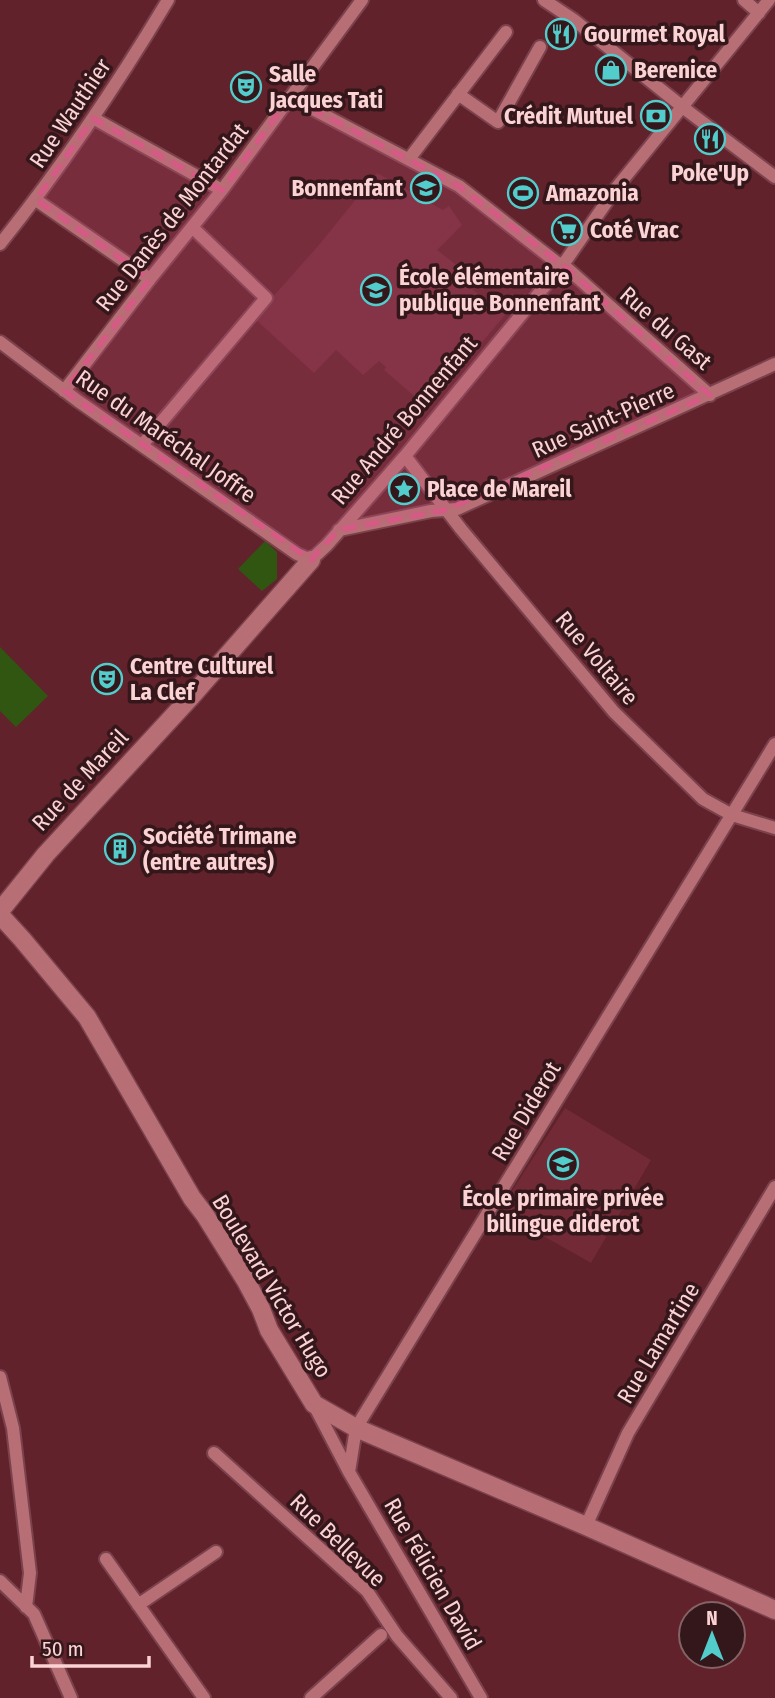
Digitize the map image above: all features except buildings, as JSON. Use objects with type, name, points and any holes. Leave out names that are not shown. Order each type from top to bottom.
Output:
[{"type":"street","name":"Rue Wauthier","points":[[0,244],[36,200],[93,118],[168,0]]},
{"type":"street","name":"Rue Danès de Montardat","points":[[64,391],[222,190],[362,0]]},
{"type":"street","points":[[544,0],[574,20],[775,177]]},
{"type":"street","points":[[561,0],[574,20]]},
{"type":"street","points":[[744,0],[759,13]]},
{"type":"street","name":"Rue André Bonnenfant","points":[[311,560],[405,456],[562,266],[617,187],[769,0]]},
{"type":"street","points":[[409,159],[506,32]]},
{"type":"street","points":[[458,94],[498,122],[540,47]]},
{"type":"street","name":"Rue du Gast","points":[[290,97],[459,186],[578,278],[710,395]]},
{"type":"street","points":[[93,118],[222,190]]},
{"type":"street","points":[[36,200],[150,279]]},
{"type":"street","points":[[142,444],[265,298],[192,227]]},
{"type":"street","name":"Rue du Maréchal Joffre","points":[[0,342],[64,391],[297,554],[311,560]]},
{"type":"street","name":"Rue Saint-Pierre","points":[[446,510],[457,509],[775,364]]},
{"type":"street","points":[[405,456],[446,510]]},
{"type":"street","points":[[339,530],[446,510]]},
{"type":"street","name":"Rue Voltaire","points":[[446,510],[614,712],[703,799],[732,815],[775,828]]},
{"type":"street","name":"Rue de Mareil","points":[[0,913],[46,854],[189,699],[311,560]]},
{"type":"street","name":"Rue Diderot","points":[[356,1429],[775,744]]},
{"type":"street","name":"Boulevard Victor Hugo","points":[[0,913],[87,1017],[192,1198],[246,1281],[269,1329],[314,1404],[356,1429],[586,1526],[775,1610]]},
{"type":"street","name":"Rue Lamartine","points":[[586,1526],[628,1433],[775,1187]]},
{"type":"street","points":[[0,1377],[13,1428],[30,1573],[26,1607]]},
{"type":"street","name":"Rue Félicien David","points":[[314,1404],[349,1472],[481,1698]]},
{"type":"street","points":[[349,1472],[356,1429]]},
{"type":"street","name":"Rue Bellevue","points":[[214,1453],[367,1591],[397,1636],[451,1698]]},
{"type":"street","points":[[138,1605],[216,1552]]},
{"type":"street","points":[[106,1559],[204,1698]]},
{"type":"street","points":[[0,1581],[34,1614],[71,1698]]},
{"type":"street","points":[[0,1600],[12,1594]]},
{"type":"street","points":[[311,1698],[381,1635]]},
{"type":"highlighted area","points":[[290,97],[459,186],[568,269],[710,395],[446,510],[339,530],[311,560],[64,391],[150,279],[36,200],[93,118],[222,190]]},
{"type":"shaded area","name":"École élémentaire publique Bonnenfant","points":[[377,173],[443,210],[449,206],[462,225],[437,250],[477,281],[472,289],[505,315],[427,407],[384,370],[386,367],[379,361],[363,375],[336,350],[314,373],[254,318],[319,245]]},
{"type":"shaded area","points":[[565,1108],[651,1160],[591,1263],[499,1211]]},
{"type":"green space","points":[[265,541],[277,552],[277,579],[262,591],[238,569]]},
{"type":"green space","points":[[0,647],[48,696],[16,727],[0,711]]},
{"type":"place","name":"Gourmet Royal","points":[[561,34]]},
{"type":"place","name":"Berenice","points":[[611,70]]},
{"type":"place","name":"Salle Jacques Tati","points":[[246,87]]},
{"type":"place","name":"Crédit Mutuel","points":[[656,116]]},
{"type":"place","name":"Poke'Up","points":[[710,139]]},
{"type":"place","name":"Bonnenfant","points":[[426,188]]},
{"type":"place","name":"Amazonia","points":[[523,193]]},
{"type":"place","name":"Coté Vrac","points":[[567,230]]},
{"type":"place","name":"École élémentaire publique Bonnenfant","points":[[376,290]]},
{"type":"place","name":"Place de Mareil","points":[[404,489]]},
{"type":"place","name":"Centre Culturel La Clef","points":[[107,679]]},
{"type":"place","name":"Société Trimane (entre autres)","points":[[120,849]]},
{"type":"place","name":"École primaire privée bilingue diderot","points":[[563,1164]]}]
